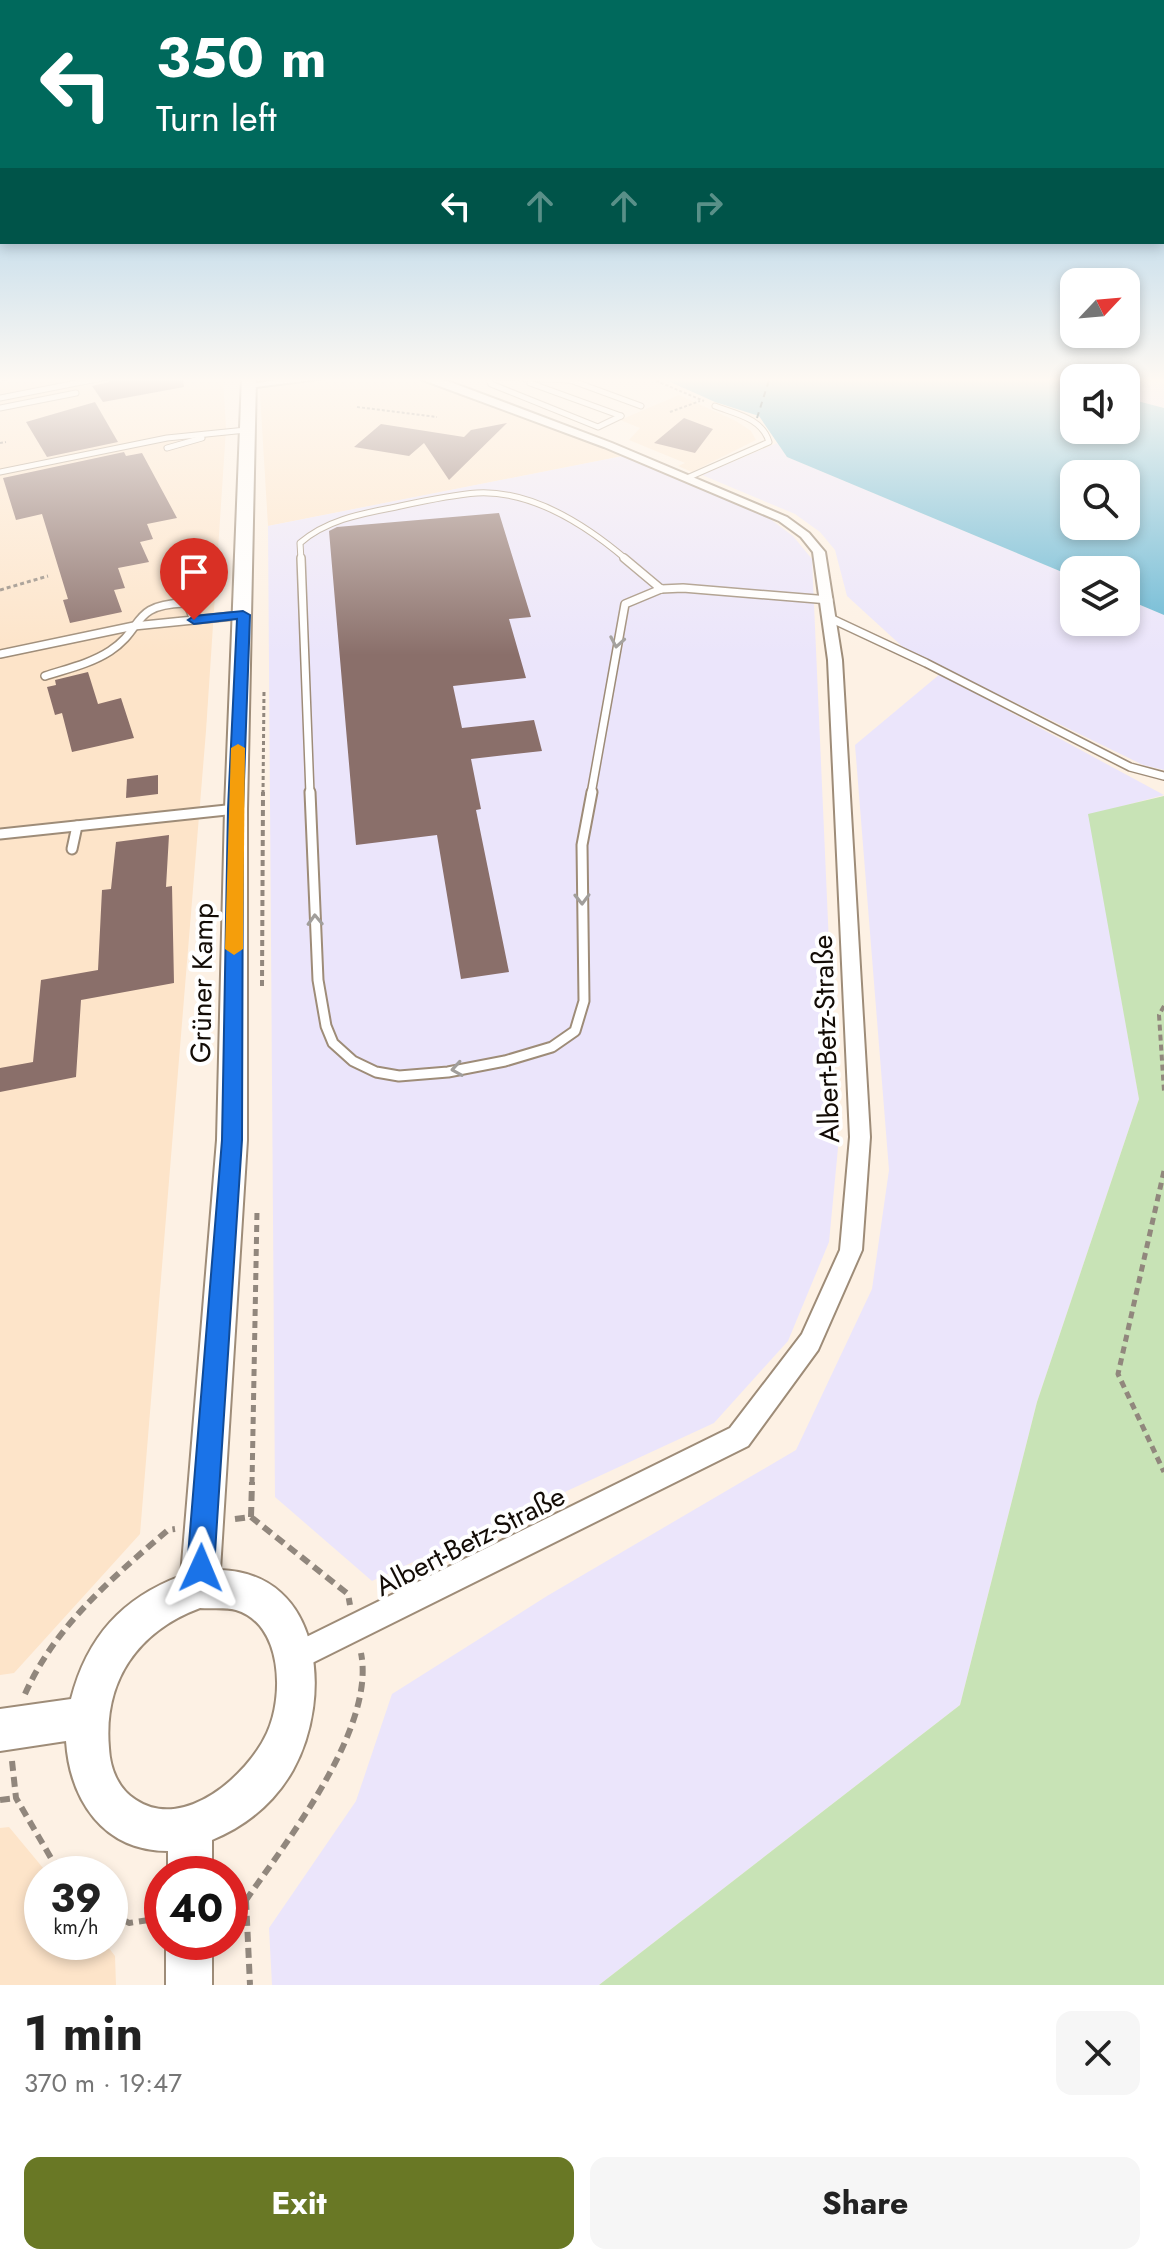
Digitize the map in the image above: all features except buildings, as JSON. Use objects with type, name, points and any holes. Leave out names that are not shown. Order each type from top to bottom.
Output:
[{"type":"street","name":"Grüner Kamp","points":[[200,1589],[202,1524],[232,1140],[236,809],[245,470]]},
{"type":"street","name":"Albert-Betz-Straße","points":[[296,1657],[739,1437],[810,1342],[851,1250],[860,1137],[830,609],[819,552],[805,535],[783,519],[666,470]]},
{"type":"street","points":[[200,1589],[237,1591],[267,1607],[285,1629],[296,1657],[296,1704],[284,1744],[260,1782],[228,1811],[190,1828],[152,1829],[120,1816],[98,1790],[86,1756],[86,1717],[96,1681],[114,1648],[145,1614],[169,1599],[200,1589]]},
{"type":"street","points":[[0,1730],[86,1717]]},
{"type":"street","points":[[190,1828],[190,1856]]},
{"type":"street","points":[[189,1960],[189,1985]]},
{"type":"lane","points":[[687,478],[706,470]]},
{"type":"lane","points":[[661,589],[615,548],[570,521],[535,503],[496,492],[353,516],[313,530],[300,543],[318,980],[327,1031],[337,1048],[355,1063],[382,1074],[412,1076],[484,1064],[543,1051],[569,1038],[580,1023],[584,1001],[582,845],[621,621],[625,604],[661,589],[830,609],[1077,741],[1130,767],[1164,776]]},
{"type":"lane","points":[[45,676],[110,651],[134,626],[144,610],[178,602],[188,605],[194,620]]},
{"type":"lane","points":[[0,654],[134,626],[243,615]]},
{"type":"lane","points":[[0,834],[236,809]]},
{"type":"lane","points":[[72,849],[77,826]]},
{"type":"path","points":[[0,588],[48,576]]},
{"type":"path","points":[[1164,1006],[1159,1015],[1164,1091]]},
{"type":"path","points":[[1164,1171],[1118,1374],[1164,1472]]},
{"type":"path","points":[[248,1897],[306,1819],[342,1752],[366,1675],[355,1630]]},
{"type":"path","points":[[0,1800],[16,1798]]},
{"type":"path","points":[[248,1942],[250,1985]]},
{"type":"shaded area","points":[[0,470],[223,470],[206,731],[140,1534],[14,1673],[0,1675]]},
{"type":"shaded area","points":[[265,470],[554,470],[268,526]]},
{"type":"shaded area","points":[[554,470],[655,470],[766,516],[793,536],[812,559],[838,1148],[829,1242],[788,1341],[714,1423],[372,1581],[275,1497],[268,526]]},
{"type":"shaded area","points":[[715,470],[817,470],[1060,571],[1060,636],[1140,636],[1140,605],[1164,615],[1164,770],[1143,765],[905,649],[847,596],[835,550],[820,532],[795,514],[702,475]]},
{"type":"shaded area","points":[[940,674],[1164,795],[1089,815],[1139,1099],[1037,1402],[960,1705],[599,1985],[272,1985],[269,1928],[356,1801],[392,1694],[547,1596],[796,1450],[872,1289],[889,1170],[855,745]]},
{"type":"shaded area","points":[[9,1827],[33,1856],[24,1856],[24,1960],[115,1960],[116,1985],[0,1985],[0,1828]]},
{"type":"green space","points":[[1164,796],[1164,1985],[599,1985],[960,1705],[1037,1402],[1139,1099],[1088,814]]},
{"type":"water","points":[[817,470],[1060,470],[1060,540],[1140,540],[1140,470],[1164,470],[1164,615],[1140,605],[1140,556],[1060,556],[1060,571]]},
{"type":"slow traffic","points":[[234,949],[238,748]]},
{"type":"route","points":[[194,620],[243,615],[236,809],[232,1140],[201,1568]]}]
